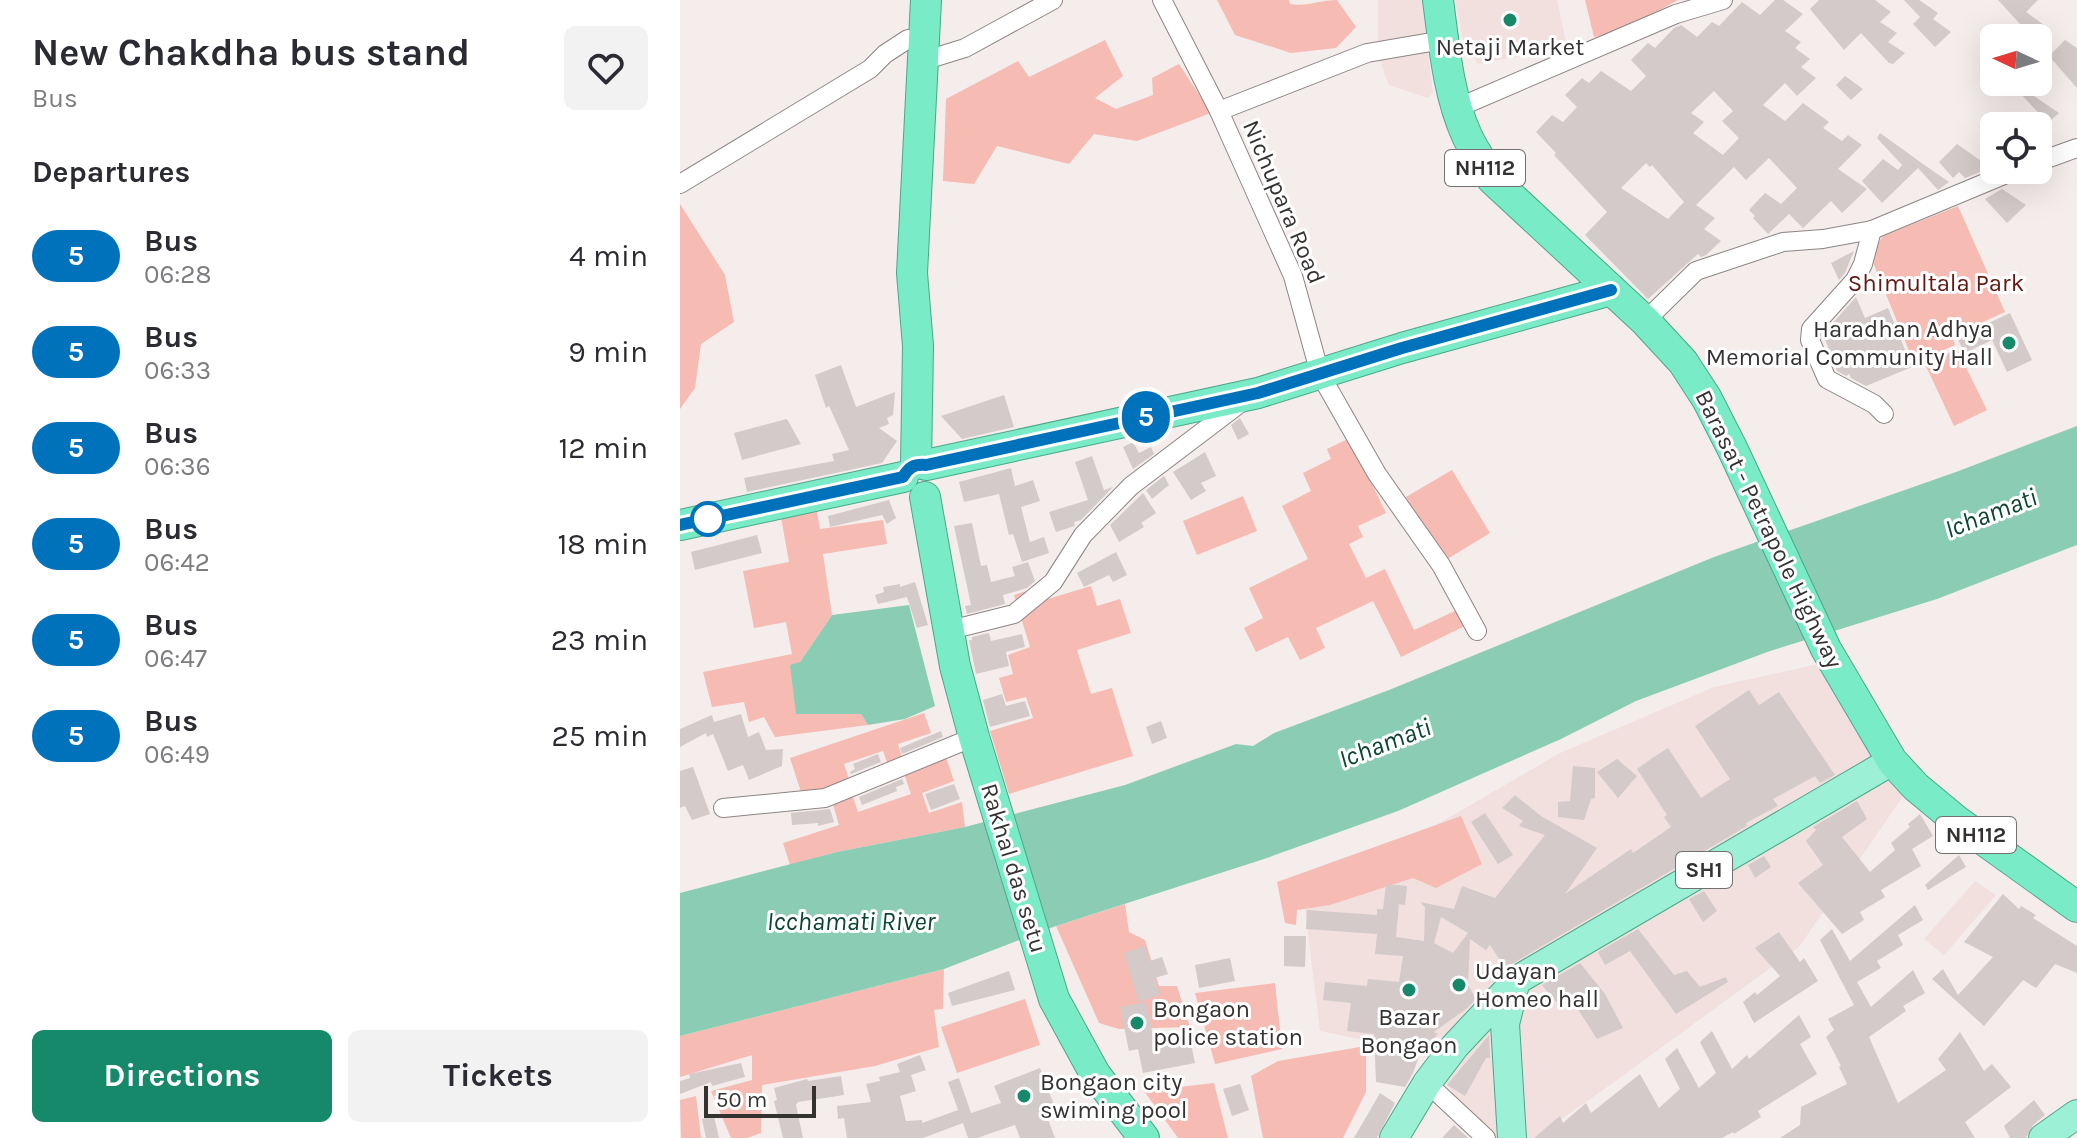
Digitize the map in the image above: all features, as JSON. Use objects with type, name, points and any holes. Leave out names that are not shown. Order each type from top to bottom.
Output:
[{"type":"highway","name":"Rakhal das setu","points":[[926,0],[912,273],[918,346],[918,476],[955,666],[1054,999],[1095,1074],[1144,1138]]},
{"type":"highway","name":"Barasat - Petrapole Highway","points":[[1438,0],[1457,108],[1467,136],[1492,179],[1645,321],[1683,362],[1720,424],[1826,649],[1892,761],[1916,787],[1957,821],[2077,907]]},
{"type":"highway","points":[[680,525],[918,476],[1258,393],[1402,348],[1611,290]]},
{"type":"main road","name":"SH1","points":[[1394,1138],[1427,1083],[1455,1046],[1517,980],[1892,761]]},
{"type":"main road","points":[[1512,1138],[1505,1024],[1517,980]]},
{"type":"main road","points":[[2043,1138],[2077,1114]]},
{"type":"street","points":[[680,184],[870,69],[885,54],[908,39],[923,53],[965,48],[1053,0]]},
{"type":"street","name":"Nichupara Road","points":[[1162,0],[1219,111],[1293,276],[1320,374],[1377,474],[1441,565],[1477,631]]},
{"type":"street","points":[[1457,108],[1676,14],[1723,0]]},
{"type":"street","points":[[1219,111],[1367,53],[1443,40]]},
{"type":"street","points":[[2052,157],[2077,148]]},
{"type":"street","points":[[1645,321],[1696,271],[1783,242],[1872,230],[1982,184]]},
{"type":"street","points":[[1872,230],[1863,264],[1855,280],[1811,329],[1810,340],[1827,379],[1874,404],[1884,414]]},
{"type":"street","points":[[950,630],[1014,614],[1053,582],[1083,535],[1131,486],[1258,393]]},
{"type":"street","points":[[723,808],[825,798],[975,740]]},
{"type":"street","points":[[1427,1083],[1486,1138]]},
{"type":"shaded area","points":[[1378,0],[1422,0],[1433,93],[1428,98],[1389,85],[1378,56]]},
{"type":"shaded area","name":"Netaji Market","points":[[1455,0],[1557,0],[1567,47],[1478,64],[1463,40]]},
{"type":"shaded area","points":[[1823,663],[1906,792],[1799,947],[1534,1138],[1481,1138],[1427,1053],[1320,1031],[1304,902],[1560,753],[1714,687]]},
{"type":"shaded area","points":[[1975,881],[1996,895],[1944,955],[1924,939]]},
{"type":"green space","points":[[1217,0],[1289,0],[1290,4],[1296,5],[1337,0],[1356,27],[1336,48],[1291,53],[1235,35]]},
{"type":"green space","points":[[1585,0],[1678,0],[1618,33],[1594,37]]},
{"type":"green space","points":[[1105,40],[1123,76],[1095,98],[1116,109],[1153,95],[1152,78],[1179,64],[1211,113],[1137,141],[1094,134],[1069,164],[997,146],[974,184],[943,181],[946,99],[1018,61],[1029,77]]},
{"type":"green space","points":[[680,204],[725,275],[734,322],[701,344],[695,388],[680,409]]},
{"type":"green space","name":"Shimultala Park","points":[[1958,206],[2005,312],[1952,336],[1955,345],[1914,363],[1870,255],[1883,236]]},
{"type":"green space","points":[[1957,349],[1987,410],[1954,426],[1925,364]]},
{"type":"green space","points":[[1350,438],[1386,513],[1358,526],[1363,537],[1349,544],[1366,578],[1385,569],[1414,630],[1457,610],[1465,626],[1401,657],[1373,601],[1316,628],[1325,648],[1300,660],[1288,637],[1256,652],[1244,628],[1263,618],[1249,588],[1308,559],[1282,506],[1311,491],[1303,473],[1331,459],[1327,449]]},
{"type":"green space","points":[[1452,470],[1490,533],[1444,561],[1406,497]]},
{"type":"green space","points":[[1243,496],[1257,531],[1197,555],[1183,521]]},
{"type":"green space","points":[[817,512],[820,529],[883,520],[887,544],[823,554],[832,615],[800,662],[796,714],[861,714],[868,725],[775,737],[764,717],[749,722],[744,702],[712,707],[703,672],[792,654],[786,622],[754,628],[743,571],[789,562],[781,517]]},
{"type":"green space","points":[[1091,586],[1097,606],[1120,599],[1131,633],[1077,650],[1091,694],[1112,688],[1133,756],[1009,794],[990,731],[1033,718],[1026,697],[1006,702],[999,678],[1013,674],[1008,655],[1030,647],[1014,595],[1033,589],[1038,602]]},
{"type":"green space","points":[[924,713],[931,733],[898,744],[905,767],[945,754],[954,781],[922,793],[929,813],[962,802],[965,827],[837,852],[790,865],[783,843],[839,825],[832,801],[852,794],[858,812],[911,794],[901,765],[889,768],[883,751],[844,764],[850,782],[803,798],[790,758]]},
{"type":"green space","points":[[1461,816],[1482,864],[1436,888],[1413,878],[1330,905],[1297,910],[1296,925],[1285,923],[1277,882]]},
{"type":"green space","points":[[1125,904],[1129,932],[1145,940],[1159,986],[1177,986],[1190,1027],[1119,1029],[1099,1023],[1056,926]]},
{"type":"green space","points":[[944,969],[943,1009],[934,1010],[939,1047],[875,1066],[762,1085],[761,1133],[747,1138],[731,1138],[711,1091],[752,1080],[752,1055],[680,1077],[680,1036]]},
{"type":"green space","points":[[1275,983],[1282,1049],[1215,1064],[1195,993]]},
{"type":"green space","points":[[1025,999],[1040,1045],[957,1073],[941,1027]]},
{"type":"green space","points":[[1366,1046],[1366,1092],[1343,1138],[1263,1138],[1251,1076],[1278,1061]]},
{"type":"green space","points":[[1214,1083],[1228,1138],[1178,1138],[1144,1091]]},
{"type":"green space","points":[[696,1096],[701,1138],[681,1138],[680,1100]]},
{"type":"water","name":"Icchamati River","points":[[2077,426],[2077,545],[1937,599],[1770,651],[1636,701],[1561,739],[1398,811],[1264,859],[1056,926],[944,969],[680,1036],[680,893],[837,852],[965,827],[1125,785],[1236,744],[1253,746],[1274,733],[1389,690],[1714,557]]},
{"type":"water","points":[[909,605],[935,706],[905,719],[868,725],[861,714],[796,714],[790,665],[800,662],[832,615]]},
{"type":"building","points":[[1775,0],[1783,0],[1803,14],[1785,31],[1801,42],[1795,48],[1810,59],[1801,67],[1816,78],[1797,96],[1785,83],[1763,105],[1785,121],[1803,103],[1829,122],[1823,128],[1842,141],[1848,135],[1862,145],[1838,169],[1867,189],[1842,213],[1831,201],[1803,228],[1789,214],[1768,234],[1749,210],[1765,193],[1781,204],[1797,188],[1769,158],[1746,180],[1734,167],[1696,205],[1715,218],[1704,229],[1721,241],[1706,255],[1701,257],[1698,254],[1648,299],[1585,235],[1607,212],[1536,132],[1552,115],[1563,122],[1577,107],[1565,95],[1582,78],[1589,83],[1601,71],[1631,91],[1646,76],[1631,60],[1648,43],[1655,48],[1674,28],[1681,25],[1697,37],[1712,22],[1719,26],[1742,2],[1760,15]],"holes":[[[1714,91],[1733,111],[1722,121],[1739,138],[1723,155],[1693,133],[1704,122],[1691,113]],[[1646,163],[1650,167],[1652,165],[1684,202],[1668,219],[1621,188]]]},
{"type":"building","points":[[1819,0],[1875,0],[1891,12],[1880,22],[1897,33],[1888,42],[1905,53],[1893,64],[1889,63],[1861,33],[1844,50],[1810,9]]},
{"type":"building","points":[[1904,0],[1919,0],[1938,13],[1933,19],[1951,32],[1935,47],[1913,24],[1920,17]]},
{"type":"building","points":[[1998,0],[2038,0],[2026,12],[2043,24],[2020,24]]},
{"type":"building","points":[[2065,40],[2077,48],[2077,88],[2052,59],[2052,53]]},
{"type":"building","points":[[1845,76],[1863,89],[1851,100],[1836,85]]},
{"type":"building","points":[[2023,96],[2034,96],[2059,113],[2052,119],[2052,112],[2038,112]]},
{"type":"building","points":[[1880,133],[1949,182],[1938,190],[1918,168],[1882,203],[1862,181],[1883,159],[1898,170],[1902,165],[1877,138]]},
{"type":"building","points":[[1957,144],[1980,160],[1980,172],[1965,178],[1959,172],[1953,178],[1939,162]]},
{"type":"building","points":[[2002,189],[2026,205],[2007,223],[1985,199]]},
{"type":"building","points":[[1854,251],[1845,273],[1839,280],[1831,263]]},
{"type":"building","points":[[1856,297],[1865,318],[1888,308],[1912,367],[1866,386],[1849,374],[1846,376],[1837,371],[1823,334]]},
{"type":"building","name":"Haradhan Adhya Memorial Community Hall","points":[[2010,313],[2032,360],[2007,372],[1992,340],[1965,353],[1957,338]]},
{"type":"building","points":[[841,365],[856,407],[895,392],[893,415],[887,418],[889,424],[879,428],[897,441],[882,463],[747,492],[744,478],[834,461],[832,454],[849,450],[829,406],[826,408],[815,375]]},
{"type":"building","points":[[1004,395],[1014,427],[962,439],[941,416]]},
{"type":"building","points":[[1240,418],[1249,434],[1238,440],[1231,425]]},
{"type":"building","points":[[787,419],[801,444],[742,460],[734,433]]},
{"type":"building","points":[[1133,442],[1139,453],[1151,447],[1154,454],[1133,469],[1123,447]]},
{"type":"building","points":[[1205,452],[1216,476],[1201,483],[1206,491],[1191,500],[1173,472]]},
{"type":"building","points":[[1092,456],[1104,490],[1113,487],[1081,520],[1074,522],[1075,526],[1056,532],[1049,512],[1088,500],[1075,462]]},
{"type":"building","points":[[1011,468],[1015,486],[1033,480],[1040,501],[1021,507],[1030,542],[1044,537],[1049,553],[1022,562],[1013,534],[1009,535],[999,494],[964,502],[959,482]]},
{"type":"building","points":[[1164,476],[1169,485],[1152,499],[1146,490]]},
{"type":"building","points":[[1143,493],[1156,513],[1141,523],[1144,527],[1119,542],[1110,525]]},
{"type":"building","points":[[889,500],[896,518],[887,524],[882,515],[830,527],[828,516]]},
{"type":"building","points":[[972,523],[981,566],[987,565],[991,582],[1015,576],[1012,567],[1028,562],[1035,581],[1027,588],[1003,595],[1005,604],[967,614],[965,606],[971,605],[954,526]]},
{"type":"building","points":[[757,535],[762,553],[695,570],[691,552]]},
{"type":"building","points":[[1116,552],[1127,575],[1113,582],[1109,575],[1084,587],[1077,573]]},
{"type":"building","points":[[915,582],[928,625],[917,628],[907,597],[878,604],[875,595],[884,592],[883,587],[900,584],[900,587]]},
{"type":"building","points":[[989,633],[991,641],[1022,634],[1025,647],[1006,652],[1009,666],[976,674],[969,640]]},
{"type":"building","points":[[1749,690],[1759,705],[1779,692],[1835,775],[1820,783],[1815,776],[1773,799],[1778,806],[1746,823],[1747,826],[1505,968],[1490,945],[1486,950],[1470,939],[1468,985],[1476,999],[1434,1032],[1438,1034],[1421,1051],[1405,1087],[1376,1082],[1374,1034],[1347,1031],[1351,1003],[1323,1000],[1325,982],[1367,986],[1368,979],[1399,982],[1403,956],[1375,954],[1377,934],[1306,929],[1307,910],[1377,915],[1377,909],[1383,909],[1386,884],[1407,886],[1405,905],[1399,904],[1396,937],[1424,941],[1425,907],[1420,902],[1454,909],[1462,886],[1495,898],[1545,835],[1519,826],[1523,821],[1502,808],[1515,795],[1541,816],[1597,848],[1565,894],[1631,849],[1633,853],[1671,827],[1664,817],[1667,815],[1637,769],[1654,757],[1668,748],[1701,798],[1730,779],[1695,726]],"holes":[[[1441,917],[1468,933],[1453,953],[1434,943]]]},
{"type":"building","points":[[1002,694],[1006,706],[1025,701],[1030,716],[990,727],[983,700]]},
{"type":"building","points":[[741,714],[748,737],[759,732],[766,750],[783,749],[782,766],[749,780],[743,765],[728,771],[713,734],[707,737],[706,733],[680,747],[680,729],[712,715],[714,722]]},
{"type":"building","points":[[1161,721],[1167,738],[1152,744],[1146,727]]},
{"type":"building","points":[[941,731],[943,737],[902,754],[900,748]]},
{"type":"building","points":[[878,754],[881,762],[851,774],[855,769],[853,764]]},
{"type":"building","points":[[1617,759],[1637,776],[1618,798],[1597,772]]},
{"type":"building","points":[[1573,766],[1595,768],[1595,798],[1591,799],[1584,820],[1558,817],[1558,802],[1570,801]]},
{"type":"building","points":[[693,767],[710,814],[692,820],[685,806],[680,808],[680,771]]},
{"type":"building","points":[[902,779],[904,784],[896,787],[897,791],[862,805],[859,797]]},
{"type":"building","points":[[954,784],[960,799],[931,810],[925,794]]},
{"type":"building","points":[[1857,801],[1867,819],[1842,837],[1870,872],[1895,850],[1891,843],[1920,814],[1933,836],[1912,849],[1921,866],[1881,890],[1885,897],[1860,912],[1864,920],[1842,934],[1798,883],[1823,865],[1806,841],[1816,830],[1813,827]]},
{"type":"building","points":[[830,809],[834,822],[818,826],[818,823],[792,825],[791,813]]},
{"type":"building","points":[[1485,813],[1513,855],[1498,864],[1471,822]]},
{"type":"building","points":[[1959,855],[1966,867],[1928,890],[1925,885]]},
{"type":"building","points":[[1764,856],[1771,867],[1755,878],[1748,865]]},
{"type":"building","points":[[1704,891],[1717,911],[1703,922],[1689,899]]},
{"type":"building","points":[[2003,894],[2019,909],[2021,906],[2036,915],[2033,918],[2077,946],[2077,973],[2055,964],[2036,988],[2023,980],[1984,1026],[1932,979],[1943,969],[1958,995],[1993,957],[1964,942]]},
{"type":"building","points":[[1915,905],[1923,920],[1898,935],[1903,945],[1877,961],[1881,968],[1857,982],[1871,1007],[1913,970],[1925,993],[1903,1006],[1906,1011],[1869,1037],[1898,1103],[1946,1070],[1938,1059],[1960,1032],[1984,1071],[1992,1064],[2011,1087],[1965,1122],[1975,1138],[1780,1138],[1800,1125],[1801,1107],[1847,1084],[1826,1037],[1834,1030],[1828,1019],[1854,1005],[1820,940],[1832,929],[1850,961]]},
{"type":"building","points":[[1638,929],[1674,975],[1687,971],[1700,987],[1726,977],[1728,982],[1676,1014],[1630,951],[1605,965],[1598,952]]},
{"type":"building","points":[[1779,932],[1800,962],[1804,958],[1818,981],[1754,1023],[1743,1002],[1780,976],[1755,948]]},
{"type":"building","points":[[1284,936],[1306,936],[1305,967],[1284,966]]},
{"type":"building","points":[[1145,946],[1150,961],[1162,957],[1168,974],[1155,978],[1160,995],[1139,1002],[1124,953]]},
{"type":"building","points":[[1230,958],[1235,981],[1199,988],[1195,965]]},
{"type":"building","points":[[1580,963],[1605,994],[1623,1028],[1597,1039],[1567,992],[1556,1002],[1542,985]]},
{"type":"building","points":[[1009,971],[1015,990],[952,1006],[948,993]]},
{"type":"building","name":"Bongaon police station","points":[[1146,1002],[1155,1046],[1190,1038],[1195,1063],[1143,1073],[1138,1049],[1129,1051],[1120,1007]]},
{"type":"building","points":[[1799,1015],[1811,1037],[1800,1044],[1817,1074],[1758,1111],[1761,1117],[1734,1134],[1722,1138],[1534,1138],[1560,1116],[1563,1123],[1586,1103],[1591,1113],[1640,1074],[1659,1108],[1680,1089],[1665,1059],[1677,1048],[1699,1088],[1716,1073],[1700,1042],[1712,1031],[1732,1069],[1747,1055],[1749,1059]]},
{"type":"building","points":[[1489,1035],[1490,1058],[1486,1058],[1465,1096],[1447,1085]]},
{"type":"building","points":[[920,1055],[926,1070],[911,1075],[916,1091],[900,1096],[906,1121],[922,1120],[922,1123],[958,1110],[948,1082],[959,1078],[971,1113],[1001,1103],[994,1086],[1040,1068],[1054,1105],[1044,1109],[1055,1138],[1020,1138],[1015,1125],[968,1138],[963,1123],[923,1138],[847,1138],[844,1118],[838,1119],[837,1106],[871,1102],[866,1084],[900,1072],[897,1064]]},
{"type":"building","points":[[741,1063],[745,1077],[712,1086],[711,1082],[680,1094],[680,1081],[690,1078],[689,1074]]},
{"type":"building","points":[[841,1076],[844,1095],[798,1102],[803,1138],[783,1138],[774,1088],[807,1079]]},
{"type":"building","points":[[1240,1084],[1249,1110],[1232,1116],[1223,1089]]},
{"type":"building","points":[[1380,1093],[1395,1103],[1377,1138],[1354,1138]]},
{"type":"building","points":[[2034,1100],[2045,1115],[2033,1125],[2026,1138],[2010,1138],[2004,1126]]},
{"type":"building","points":[[714,1116],[719,1138],[706,1138],[702,1119]]},
{"type":"building","points":[[1454,1125],[1466,1136],[1468,1138],[1442,1138]]},
{"type":"bus line","name":"5","points":[[680,525],[903,477],[916,464],[926,465],[1258,393],[1402,348],[1611,290]]},
{"type":"place","name":"Netaji Market","points":[[1510,20]]},
{"type":"place","name":"Haradhan Adhya Memorial Community Hall","points":[[2009,343]]},
{"type":"place","name":"Udayan Homeo hall","points":[[1459,985]]},
{"type":"place","name":"Bazar Bongaon","points":[[1409,990]]},
{"type":"place","name":"Bongaon police station","points":[[1137,1023]]},
{"type":"place","name":"Bongaon city swiming pool","points":[[1024,1096]]},
{"type":"water label","name":"Ichamati","points":[[1991,513]]},
{"type":"water label","name":"Ichamati","points":[[1385,743]]}]
